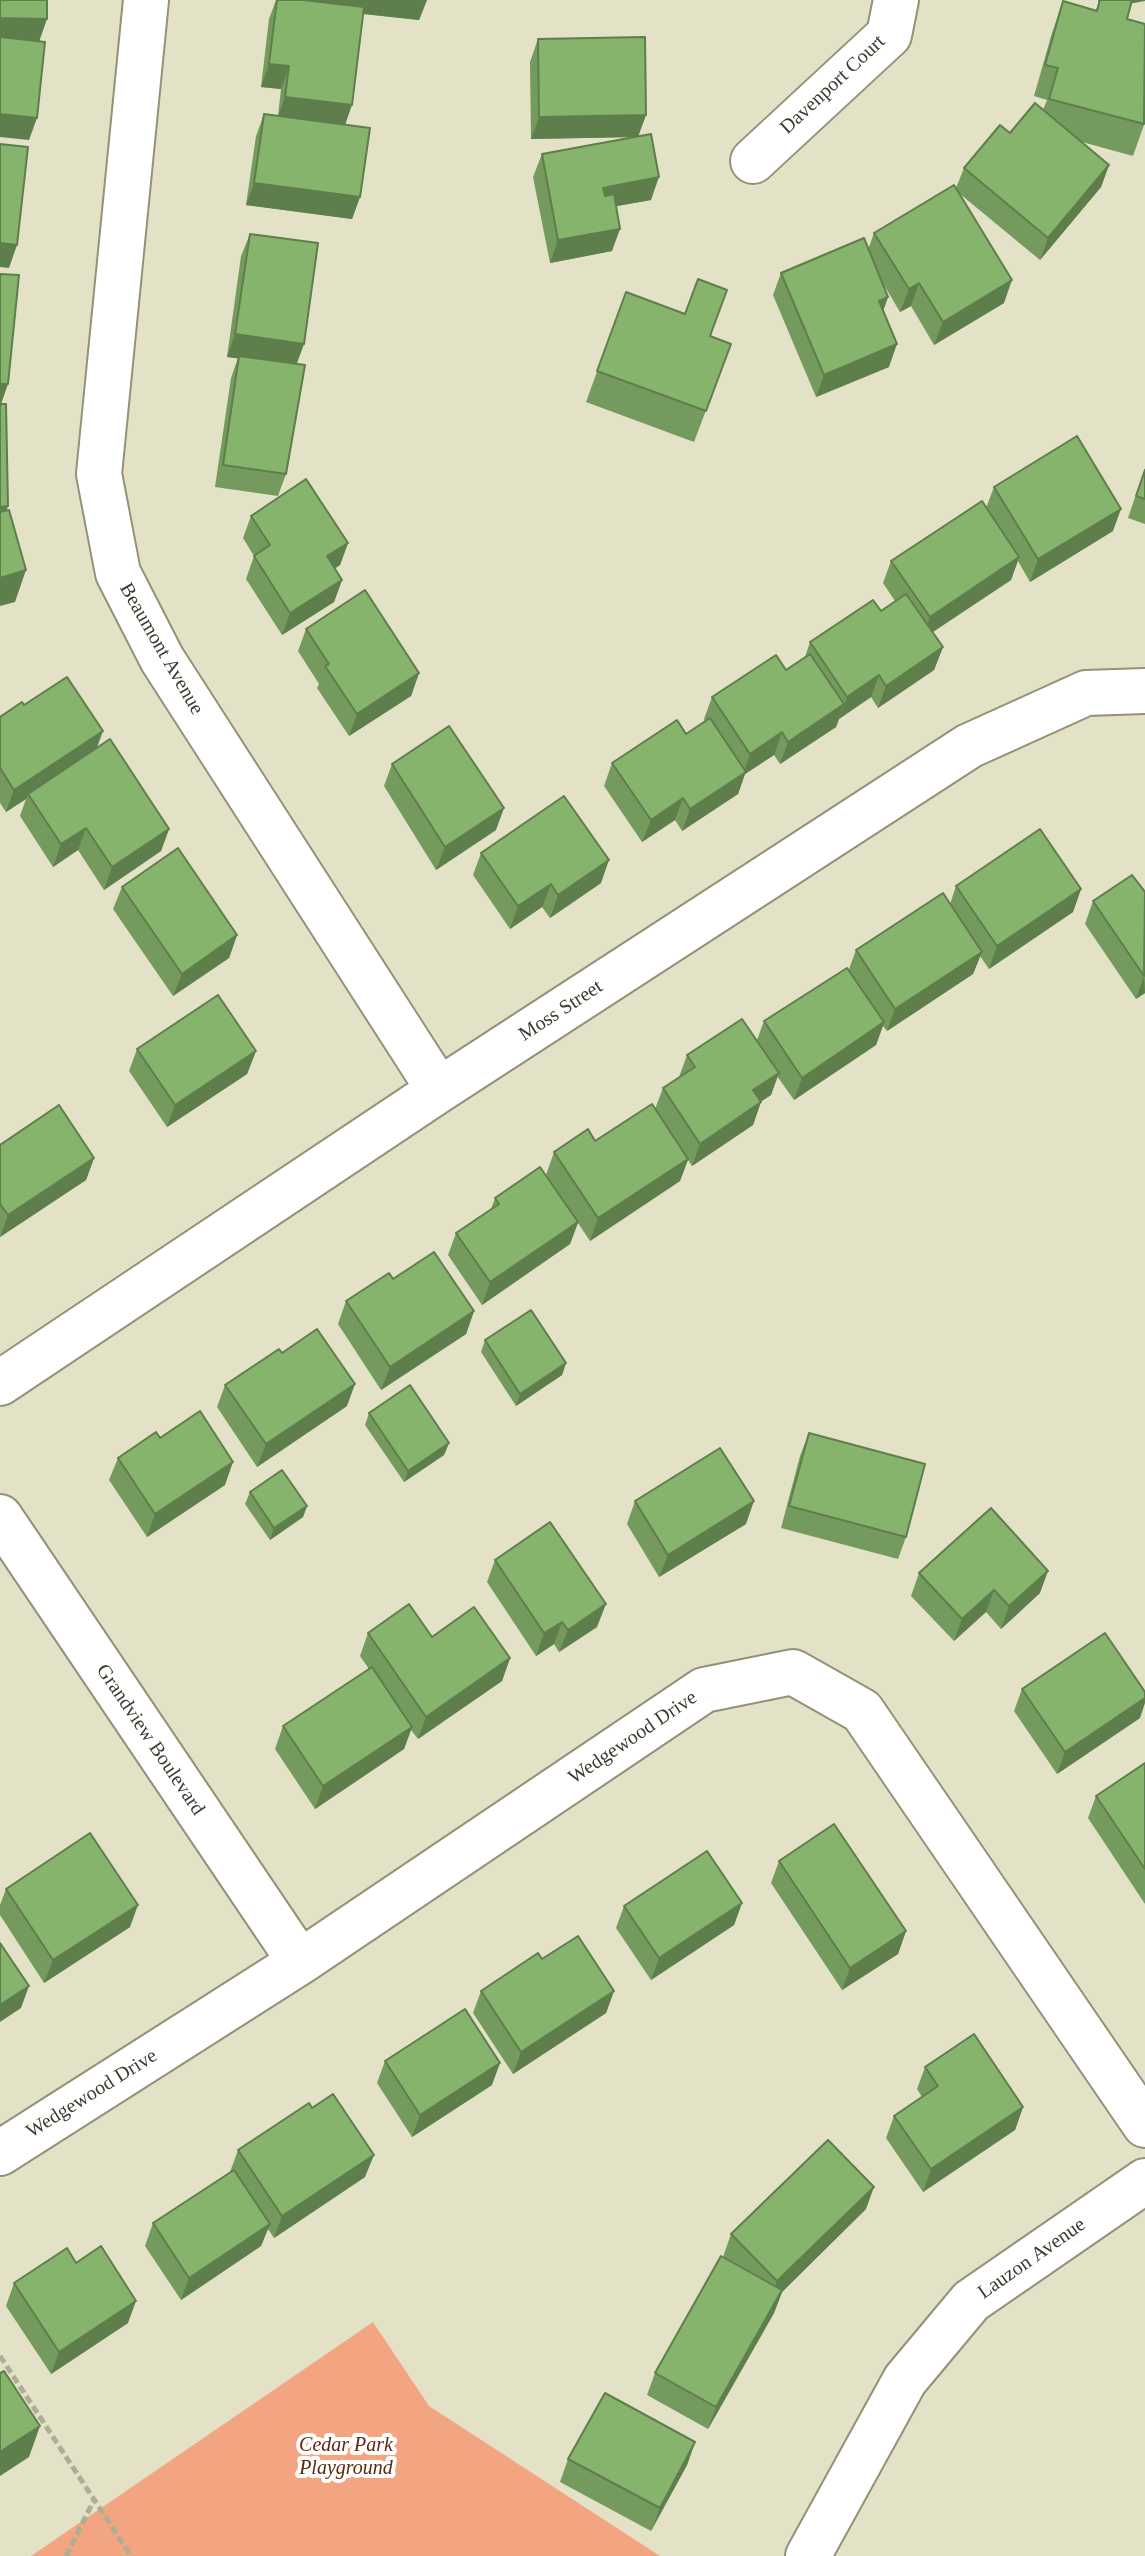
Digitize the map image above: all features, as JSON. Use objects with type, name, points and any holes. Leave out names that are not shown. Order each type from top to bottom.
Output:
[{"type":"street","name":"Beaumont Avenue","points":[[146,0],[99,474],[118,573],[162,659],[439,1090]]},
{"type":"street","name":"Davenport Court","points":[[753,161],[889,35],[896,0]]},
{"type":"street","name":"Moss Street","points":[[0,1383],[439,1090],[969,746],[1086,693],[1145,691]]},
{"type":"street","name":"Grandview Boulevard","points":[[0,1517],[300,1962]]},
{"type":"street","name":"Wedgewood Drive","points":[[0,2153],[300,1962],[704,1690],[793,1672],[862,1711],[1145,2125]]},
{"type":"street","name":"Lauzon Avenue","points":[[808,2556],[905,2380],[971,2301],[1145,2181]]},
{"type":"path","points":[[0,2356],[131,2556]]},
{"type":"path","points":[[66,2556],[95,2498]]},
{"type":"green space","name":"Cedar Park Playground","points":[[373,2322],[429,2406],[660,2556],[31,2556]]},
{"type":"building","points":[[0,0],[47,0],[47,19],[0,18]]},
{"type":"building","points":[[277,0],[364,7],[352,105],[285,97],[289,66],[269,64]]},
{"type":"building","points":[[1100,0],[1132,0],[1127,19],[1145,24],[1144,124],[1049,99],[1058,68],[1045,65],[1063,1],[1097,11]]},
{"type":"building","points":[[0,37],[45,42],[37,118],[0,114]]},
{"type":"building","points":[[645,37],[646,115],[539,117],[538,39]]},
{"type":"building","points":[[1035,103],[1109,165],[1048,238],[964,168],[1000,125],[1010,133]]},
{"type":"building","points":[[264,114],[370,128],[360,197],[254,183]]},
{"type":"building","points":[[651,134],[659,177],[603,188],[605,196],[614,194],[620,229],[558,240],[542,154]]},
{"type":"building","points":[[0,144],[28,147],[17,245],[0,243]]},
{"type":"building","points":[[954,185],[1012,280],[943,322],[919,283],[909,289],[874,233]]},
{"type":"building","points":[[250,234],[318,243],[304,344],[235,334]]},
{"type":"building","points":[[864,238],[888,297],[879,301],[897,344],[824,375],[781,273]]},
{"type":"building","points":[[0,274],[19,275],[8,384],[0,384]]},
{"type":"building","points":[[698,279],[727,290],[710,336],[731,344],[706,411],[597,371],[626,292],[685,314]]},
{"type":"building","points":[[239,356],[305,365],[286,474],[223,465]]},
{"type":"building","points":[[0,404],[6,404],[8,506],[0,507]]},
{"type":"building","points":[[1077,436],[1121,509],[1038,559],[994,487]]},
{"type":"building","points":[[1145,470],[1145,499],[1136,496]]},
{"type":"building","points":[[306,479],[348,543],[327,556],[342,580],[290,613],[254,556],[270,545],[251,516]]},
{"type":"building","points":[[982,501],[1019,557],[930,617],[891,561]]},
{"type":"building","points":[[9,510],[26,570],[0,578],[0,512]]},
{"type":"building","points":[[365,590],[419,673],[357,714],[325,666],[329,664],[306,629]]},
{"type":"building","points":[[906,594],[943,647],[886,686],[879,675],[847,697],[810,642],[873,600],[881,611]]},
{"type":"building","points":[[810,654],[844,704],[788,742],[782,732],[750,754],[712,697],[776,655],[786,670]]},
{"type":"building","points":[[67,677],[103,731],[14,790],[0,768],[0,717]]},
{"type":"building","points":[[710,718],[746,772],[690,809],[683,798],[651,820],[612,763],[677,720],[686,734]]},
{"type":"building","points":[[449,726],[504,808],[445,847],[392,764]]},
{"type":"building","points":[[110,739],[169,829],[112,867],[86,828],[61,844],[28,794]]},
{"type":"building","points":[[564,796],[609,860],[558,895],[551,884],[518,906],[481,853]]},
{"type":"building","points":[[1040,829],[1081,889],[997,946],[956,886]]},
{"type":"building","points":[[178,848],[237,935],[182,974],[122,887]]},
{"type":"building","points":[[1132,875],[1145,892],[1144,976],[1093,901]]},
{"type":"building","points":[[943,893],[982,952],[895,1009],[856,950]]},
{"type":"building","points":[[847,968],[884,1022],[802,1078],[764,1021]]},
{"type":"building","points":[[218,995],[256,1051],[175,1105],[137,1049]]},
{"type":"building","points":[[742,1019],[779,1073],[753,1090],[761,1102],[700,1144],[663,1088],[695,1067],[687,1055]]},
{"type":"building","points":[[652,1104],[688,1159],[598,1218],[554,1152],[588,1129],[595,1141]]},
{"type":"building","points":[[59,1105],[94,1158],[8,1215],[0,1204],[0,1145]]},
{"type":"building","points":[[540,1167],[578,1222],[490,1282],[456,1233],[499,1204],[495,1198]]},
{"type":"building","points":[[434,1252],[474,1311],[390,1367],[346,1301],[389,1273],[393,1279]]},
{"type":"building","points":[[531,1310],[566,1363],[520,1394],[485,1340]]},
{"type":"building","points":[[317,1329],[355,1384],[266,1444],[225,1385],[279,1349],[282,1353]]},
{"type":"building","points":[[410,1385],[449,1443],[408,1471],[369,1413]]},
{"type":"building","points":[[200,1411],[233,1462],[155,1514],[118,1458],[156,1432],[160,1438]]},
{"type":"building","points":[[809,1433],[925,1464],[906,1537],[789,1506]]},
{"type":"building","points":[[720,1448],[754,1501],[668,1555],[635,1501]]},
{"type":"building","points":[[282,1470],[307,1506],[274,1528],[250,1492]]},
{"type":"building","points":[[991,1508],[1048,1571],[1009,1606],[994,1590],[962,1619],[919,1573]]},
{"type":"building","points":[[550,1522],[606,1604],[568,1630],[562,1622],[544,1633],[495,1560]]},
{"type":"building","points":[[409,1604],[432,1637],[474,1607],[510,1658],[426,1717],[368,1633]]},
{"type":"building","points":[[1105,1633],[1145,1692],[1145,1698],[1065,1752],[1022,1689]]},
{"type":"building","points":[[372,1667],[412,1727],[323,1786],[283,1726]]},
{"type":"building","points":[[1145,1763],[1145,1869],[1096,1796]]},
{"type":"building","points":[[834,1824],[906,1931],[850,1968],[779,1861]]},
{"type":"building","points":[[90,1833],[138,1905],[53,1960],[6,1889]]},
{"type":"building","points":[[707,1851],[742,1903],[659,1958],[624,1906]]},
{"type":"building","points":[[578,1936],[614,1991],[521,2052],[481,1991],[538,1953],[542,1959]]},
{"type":"building","points":[[0,1943],[29,1986],[0,2005]]},
{"type":"building","points":[[465,2009],[500,2063],[420,2115],[385,2061]]},
{"type":"building","points":[[974,2034],[1023,2107],[931,2169],[894,2116],[938,2086],[925,2067]]},
{"type":"building","points":[[333,2094],[374,2155],[282,2216],[238,2150],[309,2103],[312,2108]]},
{"type":"building","points":[[828,2140],[874,2187],[777,2281],[731,2234]]},
{"type":"building","points":[[234,2170],[270,2224],[189,2278],[153,2223]]},
{"type":"building","points":[[101,2246],[136,2301],[59,2352],[14,2283],[67,2248],[76,2263]]},
{"type":"building","points":[[721,2256],[782,2290],[716,2407],[655,2373]]},
{"type":"building","points":[[4,2371],[40,2426],[0,2452],[0,2373]]},
{"type":"building","points":[[605,2393],[695,2442],[660,2508],[568,2459]]}]
